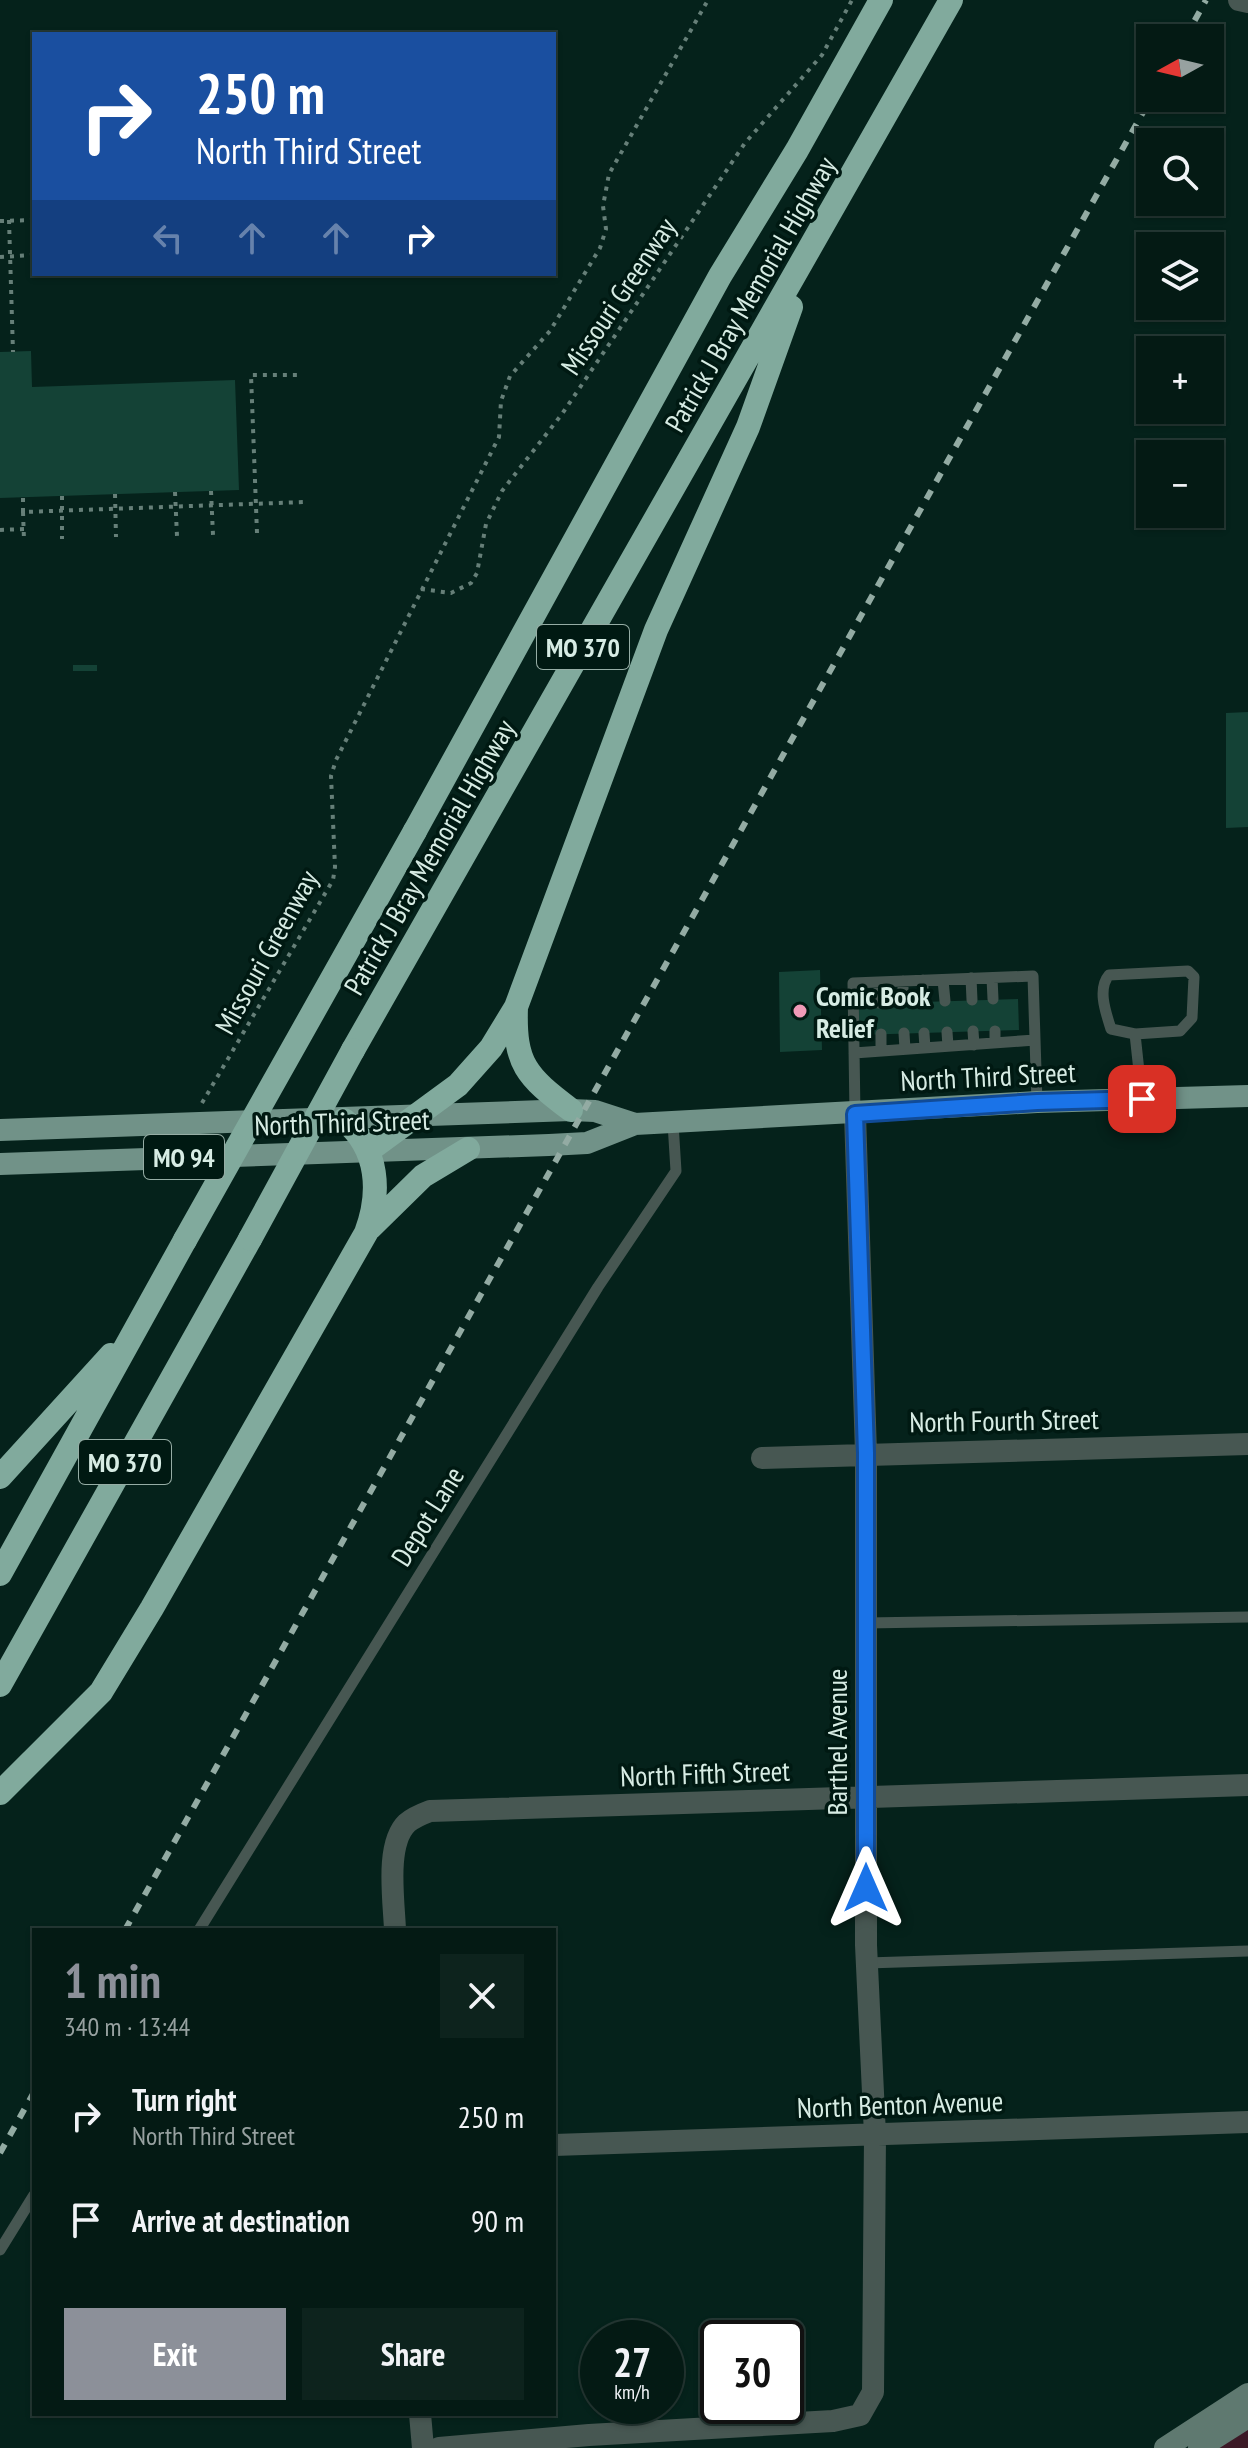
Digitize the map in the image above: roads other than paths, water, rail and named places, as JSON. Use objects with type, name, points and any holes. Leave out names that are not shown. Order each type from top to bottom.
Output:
[{"type":"highway","name":"Patrick J Bray Memorial Highway","points":[[0,1574],[713,290],[881,0]]},
{"type":"highway","name":"Patrick J Bray Memorial Highway","points":[[0,1685],[353,1050],[951,0]]},
{"type":"highway","points":[[368,1151],[458,1085],[491,1048],[516,1007],[656,630],[748,427],[814,245]]},
{"type":"highway","points":[[516,1007],[517,1050],[522,1062],[543,1089],[571,1110]]},
{"type":"highway","points":[[0,1793],[101,1692],[366,1233],[376,1197],[375,1179],[368,1151],[355,1128],[344,1120]]},
{"type":"highway","points":[[366,1233],[423,1176],[468,1149]]},
{"type":"highway","points":[[0,1477],[142,1320]]},
{"type":"main road","name":"North Third Street","points":[[0,1130],[571,1110],[595,1111],[635,1124],[673,1123],[1037,1102],[1248,1096]]},
{"type":"main road","name":"North Third Street","points":[[0,1164],[587,1143],[635,1124]]},
{"type":"main road","points":[[1165,2448],[1248,2394]]},
{"type":"main road","points":[[1199,2448],[1248,2417]]},
{"type":"street","points":[[1239,0],[1248,2]]},
{"type":"street","name":"Barthel Avenue","points":[[590,2442],[833,2421],[860,2415],[873,2392],[875,2135],[867,1963],[866,1453],[855,1114]]},
{"type":"street","name":"North Fourth Street","points":[[762,1458],[1248,1444]]},
{"type":"street","name":"North Fifth Street","points":[[395,1928],[393,1853],[398,1836],[406,1824],[430,1811],[1248,1785]]},
{"type":"street","name":"North Benton Avenue","points":[[556,2145],[1248,2122]]},
{"type":"street","points":[[420,2416],[423,2448]]},
{"type":"street","points":[[439,2448],[590,2442]]},
{"type":"lane","points":[[1188,971],[1194,977],[1192,1018],[1180,1031],[1135,1034],[1111,1029],[1104,1007],[1104,981],[1109,975],[1188,971]]},
{"type":"lane","points":[[855,1114],[853,983],[1033,976],[1037,1102]]},
{"type":"lane","points":[[971,978],[972,1000]]},
{"type":"lane","points":[[992,978],[993,999]]},
{"type":"lane","points":[[923,980],[923,1001]]},
{"type":"lane","points":[[943,980],[945,1001]]},
{"type":"lane","points":[[903,981],[903,1002]]},
{"type":"lane","points":[[879,982],[879,1003]]},
{"type":"lane","points":[[973,1031],[974,1045]]},
{"type":"lane","points":[[947,1032],[948,1046]]},
{"type":"lane","points":[[904,1033],[905,1049]]},
{"type":"lane","points":[[924,1033],[925,1048]]},
{"type":"lane","points":[[881,1034],[881,1051]]},
{"type":"lane","points":[[1135,1034],[1142,1099]]},
{"type":"lane","points":[[854,1053],[974,1045],[995,1037],[1035,1040]]},
{"type":"lane","name":"Depot Lane","points":[[200,1928],[598,1287],[676,1171],[673,1123]]},
{"type":"lane","points":[[866,1623],[1248,1617]]},
{"type":"lane","points":[[867,1963],[1248,1951]]},
{"type":"lane","points":[[0,2250],[32,2198]]},
{"type":"railway","points":[[1193,24],[1206,0]]},
{"type":"railway","points":[[126,1928],[1143,112]]},
{"type":"railway","points":[[0,2153],[32,2096]]},
{"type":"place","name":"Comic Book Relief","points":[[800,1011]]}]
